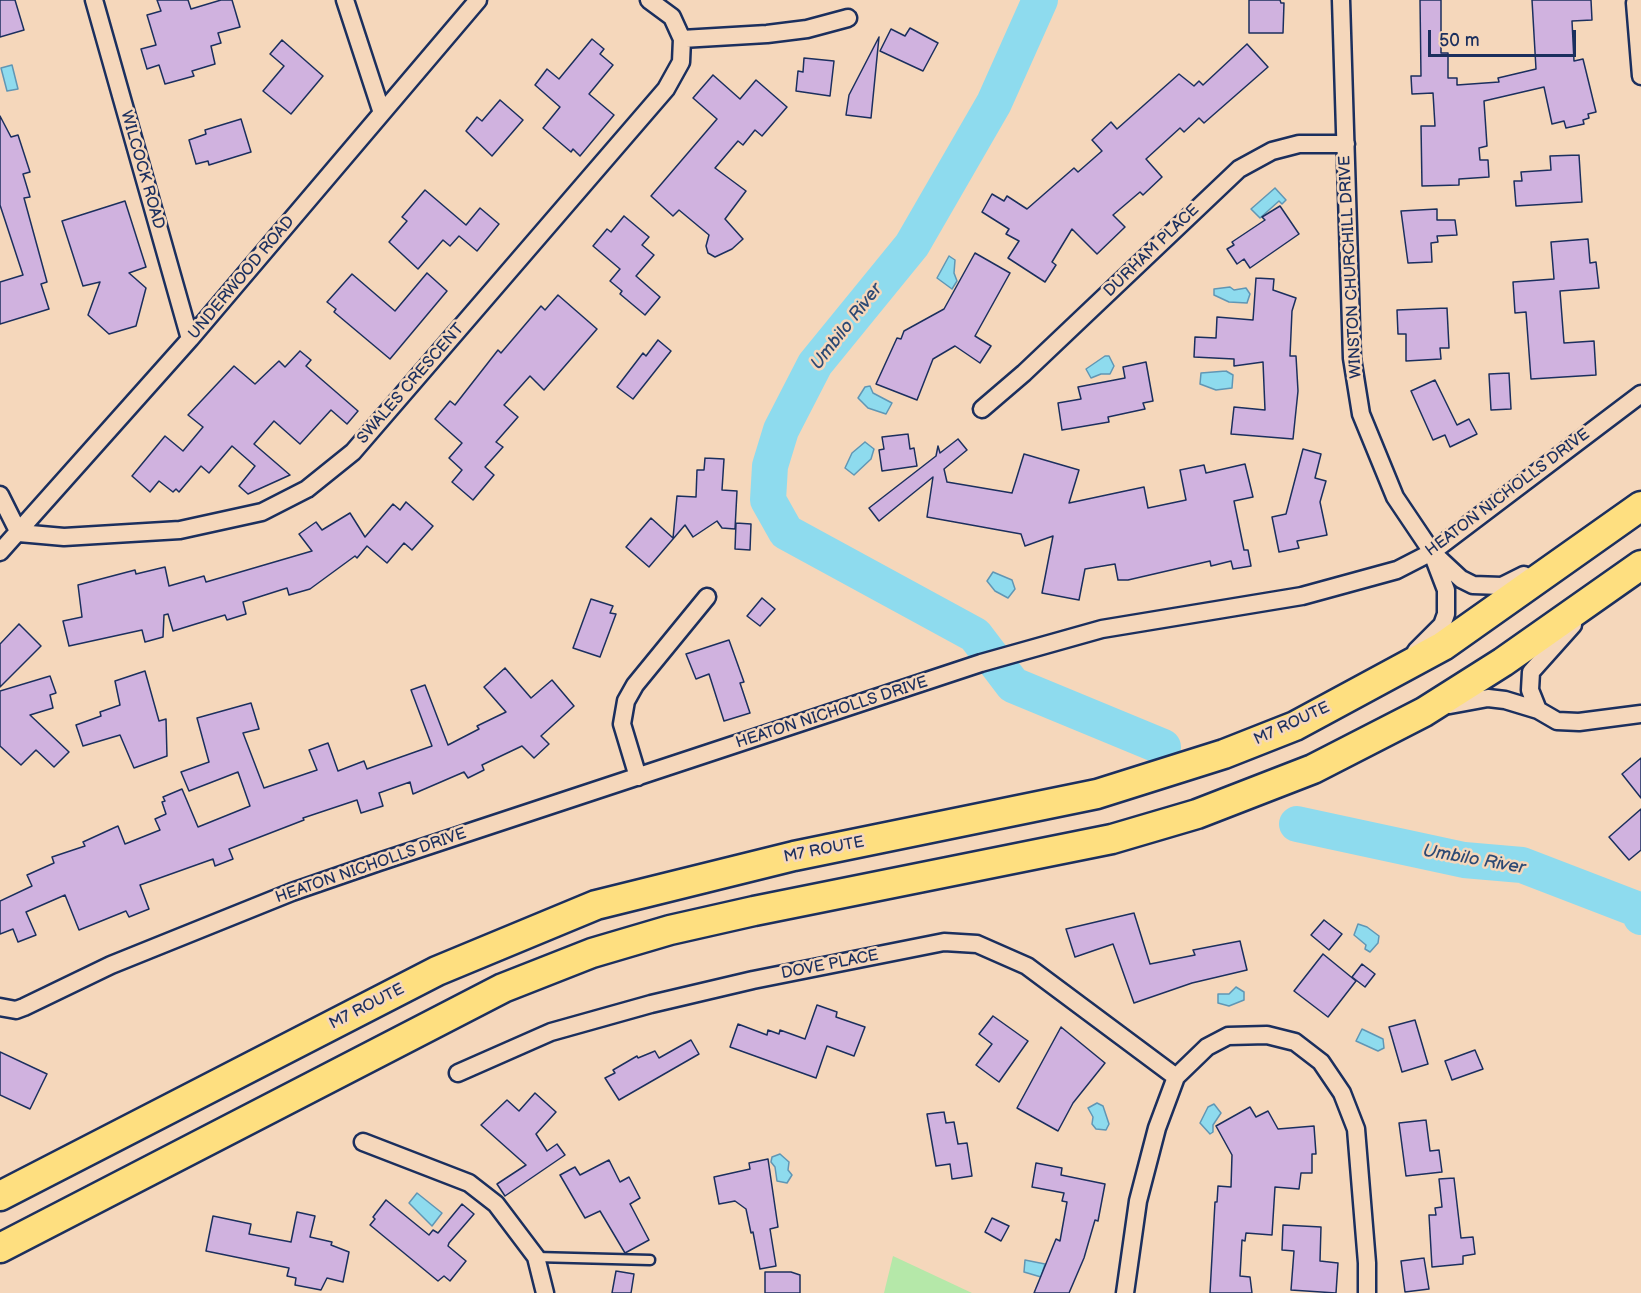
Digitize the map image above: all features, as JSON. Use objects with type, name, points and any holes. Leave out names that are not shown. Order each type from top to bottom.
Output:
[{"type":"highway","name":"M7 ROUTE","points":[[0,1196],[437,971],[596,905],[794,856],[1097,794],[1224,754],[1295,726],[1451,640],[1641,506]]},
{"type":"highway","points":[[0,1248],[503,988],[592,953],[670,930],[754,911],[1112,839],[1197,814],[1313,769],[1424,712],[1503,662],[1641,565]]},
{"type":"street","name":"WILCOCK ROAD","points":[[94,0],[190,339]]},
{"type":"street","points":[[345,0],[382,113]]},
{"type":"street","name":"UNDERWOOD ROAD","points":[[0,552],[190,339],[478,0]]},
{"type":"street","points":[[649,0],[672,17],[682,39],[807,29],[848,18]]},
{"type":"street","name":"WINSTON CHURCHILL DRIVE","points":[[1341,0],[1352,358],[1362,414],[1395,497],[1432,552]]},
{"type":"street","points":[[1635,3],[1641,76]]},
{"type":"street","name":"SWALES CRESCENT","points":[[19,533],[64,537],[180,530],[262,512],[307,489],[352,452],[659,98],[681,62],[682,39]]},
{"type":"street","name":"DURHAM PLACE","points":[[982,409],[1024,373],[1239,169],[1272,151],[1299,144],[1346,144]]},
{"type":"street","name":"HEATON NICHOLLS DRIVE","points":[[0,1007],[16,1010],[24,1007],[111,965],[292,892],[981,663],[1102,629],[1302,596],[1397,570],[1432,552],[1641,394]]},
{"type":"street","points":[[0,495],[19,533]]},
{"type":"street","points":[[1432,552],[1461,579],[1486,588],[1502,586],[1580,549]]},
{"type":"street","points":[[1396,672],[1442,625],[1446,614],[1446,590],[1432,552]]},
{"type":"street","points":[[1538,710],[1530,690],[1531,672],[1606,590]]},
{"type":"street","points":[[638,777],[621,724],[626,701],[635,685],[707,597]]},
{"type":"street","points":[[1424,712],[1470,699],[1488,698],[1538,710],[1557,721],[1579,722],[1641,714]]},
{"type":"street","name":"DOVE PLACE","points":[[458,1073],[551,1032],[651,1004],[753,980],[944,942],[976,944],[1027,966],[1176,1077]]},
{"type":"street","points":[[1125,1293],[1138,1201],[1157,1128],[1176,1077],[1207,1047],[1228,1036],[1266,1035],[1295,1042],[1321,1062],[1342,1092],[1356,1129],[1367,1263],[1367,1293]]},
{"type":"street","points":[[363,1142],[470,1183],[496,1204],[536,1257],[545,1293]]},
{"type":"lane","points":[[536,1257],[650,1260]]},
{"type":"green space","points":[[893,1256],[972,1293],[884,1293]]},
{"type":"water","points":[[12,65],[18,89],[7,91],[1,68]]},
{"type":"water","points":[[1275,188],[1286,200],[1282,204],[1279,201],[1260,218],[1251,209]]},
{"type":"water","points":[[949,256],[955,260],[954,273],[957,281],[952,289],[937,278]]},
{"type":"water","points":[[1230,287],[1234,290],[1246,288],[1250,294],[1247,303],[1229,302],[1214,295],[1214,289]]},
{"type":"water","points":[[1105,356],[1109,356],[1114,366],[1110,374],[1101,374],[1091,378],[1086,369]]},
{"type":"water","points":[[1226,371],[1233,375],[1232,388],[1216,390],[1200,384],[1201,373]]},
{"type":"water","points":[[870,386],[873,393],[892,403],[886,414],[868,408],[858,398],[865,387]]},
{"type":"water","points":[[865,442],[874,449],[871,459],[854,475],[845,468],[852,453]]},
{"type":"water","points":[[993,572],[1012,580],[1015,589],[1008,598],[995,591],[987,581]]},
{"type":"water","points":[[1358,924],[1367,927],[1379,936],[1378,943],[1370,952],[1365,949],[1366,945],[1354,935]]},
{"type":"water","points":[[1236,987],[1244,992],[1244,1000],[1229,1006],[1218,1003],[1218,994],[1229,994]]},
{"type":"water","points":[[1362,1029],[1383,1039],[1384,1048],[1378,1051],[1356,1041]]},
{"type":"water","points":[[1097,1103],[1103,1106],[1109,1124],[1106,1130],[1096,1129],[1092,1124],[1093,1117],[1088,1108]]},
{"type":"water","points":[[1214,1104],[1221,1113],[1210,1134],[1200,1123],[1208,1107]]},
{"type":"water","points":[[780,1154],[789,1162],[788,1170],[792,1175],[787,1183],[777,1181],[775,1167],[771,1162],[772,1157]]},
{"type":"water","points":[[417,1193],[442,1213],[432,1226],[409,1203]]},
{"type":"water","points":[[1025,1260],[1045,1264],[1041,1277],[1024,1272]]},
{"type":"building","points":[[0,0],[15,0],[24,30],[0,37]]},
{"type":"building","points":[[157,0],[188,0],[191,9],[221,0],[232,0],[240,27],[218,33],[221,43],[211,46],[215,64],[192,71],[194,76],[165,84],[159,65],[147,69],[141,49],[156,45],[147,15],[161,11]]},
{"type":"building","points":[[1249,0],[1280,0],[1284,3],[1283,33],[1249,33]]},
{"type":"building","points":[[1420,0],[1441,0],[1441,53],[1448,53],[1448,78],[1457,78],[1457,85],[1499,82],[1498,78],[1536,69],[1532,0],[1591,0],[1592,20],[1572,21],[1574,61],[1583,59],[1596,112],[1588,114],[1589,118],[1583,120],[1584,124],[1566,128],[1564,121],[1552,124],[1544,87],[1484,101],[1487,146],[1479,148],[1480,160],[1488,160],[1489,177],[1459,179],[1459,185],[1422,186],[1421,126],[1435,126],[1433,93],[1412,94],[1411,76],[1421,76]]},
{"type":"building","points":[[910,28],[938,43],[923,71],[880,51],[891,29],[905,36]]},
{"type":"building","points":[[879,37],[871,118],[846,115],[849,95]]},
{"type":"building","points":[[592,39],[604,49],[600,54],[613,65],[589,94],[614,115],[580,156],[573,149],[571,152],[543,128],[560,107],[535,85],[547,69],[559,79]]},
{"type":"building","points":[[282,40],[323,76],[291,114],[263,91],[284,66],[270,54]]},
{"type":"building","points":[[1247,44],[1268,67],[1204,123],[1199,118],[1184,132],[1180,128],[1146,159],[1162,177],[1143,195],[1140,192],[1113,215],[1125,227],[1097,254],[1072,229],[1052,262],[1056,265],[1045,282],[1008,258],[1019,241],[1006,234],[1009,229],[982,212],[992,194],[1004,201],[1007,196],[1027,209],[1074,168],[1078,172],[1102,151],[1092,140],[1111,122],[1117,129],[1179,74],[1194,86],[1199,81],[1203,85]]},
{"type":"building","points":[[804,58],[834,61],[830,96],[796,91],[798,71],[803,72]]},
{"type":"building","points":[[713,75],[740,99],[756,80],[787,107],[762,136],[755,130],[743,145],[738,141],[715,168],[746,191],[725,219],[743,239],[732,249],[715,257],[708,253],[706,246],[709,235],[679,210],[673,216],[651,196],[717,119],[693,98]]},
{"type":"building","points":[[500,100],[523,120],[492,156],[466,131],[477,117],[482,121]]},
{"type":"building","points":[[0,116],[11,137],[18,135],[30,172],[23,174],[30,197],[24,198],[47,282],[41,284],[49,309],[0,324],[0,282],[23,275],[0,205]]},
{"type":"building","points":[[241,119],[251,152],[209,165],[208,161],[196,164],[189,140],[206,134],[205,130]]},
{"type":"building","points":[[1579,155],[1582,202],[1516,206],[1514,181],[1522,181],[1521,172],[1551,170],[1550,156]]},
{"type":"building","points":[[425,190],[466,225],[480,208],[499,224],[477,251],[459,236],[450,246],[443,240],[418,269],[389,242],[407,221],[402,217]]},
{"type":"building","points":[[125,201],[146,267],[129,273],[146,288],[136,326],[109,334],[88,315],[100,282],[83,286],[62,221]]},
{"type":"building","points":[[1280,206],[1299,234],[1250,268],[1244,259],[1237,264],[1227,249],[1234,245],[1232,242],[1265,220],[1262,217]]},
{"type":"building","points":[[1437,209],[1437,220],[1455,220],[1457,235],[1437,236],[1438,242],[1431,243],[1432,262],[1408,263],[1401,211]]},
{"type":"building","points":[[624,216],[649,237],[642,245],[654,255],[636,276],[660,297],[645,315],[620,294],[622,291],[610,281],[620,269],[593,246],[607,229],[611,232]]},
{"type":"building","points":[[1588,239],[1590,263],[1596,262],[1599,288],[1560,291],[1564,343],[1594,341],[1596,375],[1531,379],[1526,312],[1515,313],[1513,282],[1554,279],[1551,242]]},
{"type":"building","points":[[975,253],[1010,273],[975,336],[991,346],[980,363],[955,346],[933,359],[917,400],[876,384],[897,338],[901,339],[904,331],[944,309]]},
{"type":"building","points":[[427,273],[447,291],[390,359],[334,312],[336,309],[327,302],[352,274],[395,311]]},
{"type":"building","points":[[1256,278],[1274,279],[1273,290],[1296,298],[1292,311],[1290,356],[1296,356],[1298,391],[1293,439],[1231,434],[1234,407],[1265,410],[1263,362],[1234,366],[1234,359],[1194,357],[1195,337],[1216,338],[1217,317],[1253,320]]},
{"type":"building","points":[[558,295],[597,329],[544,390],[530,376],[504,405],[518,417],[496,442],[503,447],[485,467],[494,475],[473,500],[452,482],[462,470],[449,458],[462,443],[435,419],[450,401],[455,405],[498,350],[501,353],[541,306],[545,310]]},
{"type":"building","points":[[1447,308],[1449,348],[1440,348],[1441,359],[1406,361],[1406,334],[1398,334],[1397,310]]},
{"type":"building","points":[[658,340],[671,351],[633,399],[617,387],[643,353],[646,356]]},
{"type":"building","points":[[300,351],[311,360],[306,366],[358,411],[347,424],[331,410],[300,444],[274,421],[254,444],[290,475],[248,494],[239,486],[255,466],[232,446],[209,473],[201,466],[179,492],[176,489],[173,492],[159,481],[150,492],[132,476],[165,436],[183,451],[203,427],[188,415],[234,366],[255,384],[279,361],[285,367]]},
{"type":"building","points":[[1146,362],[1153,401],[1143,403],[1145,409],[1108,417],[1109,422],[1062,430],[1058,403],[1081,399],[1078,387],[1125,378],[1123,367]]},
{"type":"building","points":[[1509,373],[1511,409],[1491,410],[1489,374]]},
{"type":"building","points":[[1435,380],[1457,425],[1469,419],[1477,434],[1450,447],[1445,435],[1433,440],[1411,391]]},
{"type":"building","points":[[908,434],[910,449],[914,448],[917,466],[882,471],[879,450],[884,449],[882,437]]},
{"type":"building","points":[[958,439],[967,450],[944,469],[947,482],[1012,493],[1024,454],[1079,470],[1069,503],[1144,487],[1148,508],[1186,500],[1180,470],[1204,465],[1206,473],[1245,464],[1253,497],[1234,501],[1244,550],[1248,550],[1251,566],[1233,569],[1231,561],[1211,566],[1210,561],[1128,580],[1118,580],[1115,564],[1085,569],[1079,600],[1042,593],[1053,536],[1025,546],[1021,534],[927,517],[933,477],[879,521],[869,508],[936,456],[938,446],[940,453]]},
{"type":"building","points":[[1303,449],[1321,454],[1315,478],[1326,481],[1320,502],[1327,535],[1297,541],[1299,548],[1279,552],[1272,517],[1286,514]]},
{"type":"building","points":[[705,458],[724,459],[722,490],[737,491],[735,529],[722,528],[717,521],[693,537],[685,525],[649,567],[626,547],[651,518],[673,538],[677,496],[696,497],[697,470],[704,470]]},
{"type":"building","points":[[406,502],[433,526],[412,550],[404,543],[387,563],[367,546],[357,558],[355,556],[310,589],[289,595],[287,588],[243,602],[246,614],[227,620],[225,615],[173,631],[168,614],[164,615],[163,637],[145,642],[142,630],[69,646],[63,621],[82,617],[78,585],[135,570],[136,574],[165,567],[169,586],[204,576],[206,582],[312,551],[299,534],[316,522],[322,530],[350,513],[365,537],[393,504],[400,510]]},
{"type":"building","points":[[736,523],[751,524],[750,550],[735,549]]},
{"type":"building","points":[[762,598],[775,609],[760,626],[747,616]]},
{"type":"building","points":[[591,599],[613,606],[610,613],[616,614],[600,657],[573,648]]},
{"type":"building","points":[[19,624],[41,646],[0,687],[0,644]]},
{"type":"building","points":[[729,640],[744,682],[740,683],[750,713],[724,721],[709,674],[696,679],[686,654]]},
{"type":"building","points":[[505,668],[531,698],[552,680],[574,706],[541,736],[549,744],[534,758],[522,746],[482,765],[484,770],[468,778],[464,772],[413,794],[410,782],[379,793],[383,806],[361,813],[357,800],[303,818],[304,820],[229,849],[233,859],[215,866],[213,859],[140,885],[149,909],[129,917],[126,911],[79,930],[65,895],[26,912],[36,935],[18,942],[13,929],[0,934],[0,901],[32,886],[27,875],[54,863],[52,857],[85,846],[83,842],[118,826],[125,844],[160,830],[155,819],[166,814],[162,802],[165,801],[163,797],[182,789],[198,827],[250,806],[238,772],[189,791],[181,772],[209,762],[197,718],[251,703],[259,729],[243,733],[264,788],[317,770],[309,750],[328,743],[338,771],[364,761],[367,769],[432,746],[411,690],[425,685],[448,745],[479,729],[477,726],[506,712],[484,687]]},
{"type":"building","points":[[145,671],[159,721],[166,719],[167,756],[134,768],[120,735],[83,746],[76,725],[101,716],[100,712],[120,705],[115,681]]},
{"type":"building","points":[[50,676],[56,693],[50,695],[53,708],[30,715],[69,752],[54,767],[36,750],[21,765],[0,746],[0,691]]},
{"type":"building","points":[[1641,758],[1641,798],[1622,774]]},
{"type":"building","points":[[1641,809],[1641,850],[1629,860],[1609,837]]},
{"type":"building","points":[[1134,913],[1150,964],[1195,955],[1193,950],[1240,941],[1247,970],[1192,983],[1134,1003],[1113,944],[1075,957],[1066,929]]},
{"type":"building","points":[[1324,920],[1342,934],[1329,950],[1311,935]]},
{"type":"building","points":[[1323,954],[1356,981],[1328,1017],[1294,991]]},
{"type":"building","points":[[1362,964],[1375,974],[1365,987],[1352,977]]},
{"type":"building","points":[[817,1005],[837,1012],[836,1017],[865,1027],[854,1056],[827,1046],[816,1078],[730,1047],[738,1024],[767,1035],[768,1030],[779,1034],[780,1030],[805,1039]]},
{"type":"building","points":[[993,1016],[1028,1041],[999,1082],[976,1065],[992,1044],[979,1034]]},
{"type":"building","points":[[1415,1020],[1428,1064],[1402,1072],[1389,1027]]},
{"type":"building","points":[[1061,1027],[1105,1063],[1073,1103],[1058,1131],[1017,1108]]},
{"type":"building","points":[[691,1040],[699,1054],[619,1100],[605,1078],[615,1073],[613,1070],[637,1056],[638,1058],[655,1051],[659,1058]]},
{"type":"building","points":[[1475,1050],[1483,1069],[1452,1080],[1445,1061]]},
{"type":"building","points":[[0,1052],[47,1074],[30,1109],[0,1095]]},
{"type":"building","points":[[535,1093],[556,1112],[536,1134],[547,1151],[557,1144],[565,1155],[505,1196],[497,1184],[526,1165],[481,1125],[507,1100],[519,1111]]},
{"type":"building","points":[[1250,1107],[1256,1117],[1268,1111],[1278,1129],[1314,1126],[1316,1154],[1312,1154],[1312,1173],[1301,1173],[1299,1189],[1275,1187],[1272,1235],[1246,1233],[1245,1241],[1242,1240],[1240,1276],[1250,1277],[1252,1293],[1210,1293],[1218,1186],[1231,1187],[1232,1155],[1216,1126]]},
{"type":"building","points":[[944,1112],[946,1123],[954,1122],[958,1144],[967,1143],[972,1176],[952,1179],[950,1164],[936,1166],[927,1114]]},
{"type":"building","points":[[1426,1120],[1430,1151],[1439,1150],[1442,1172],[1406,1176],[1399,1123]]},
{"type":"building","points":[[768,1159],[778,1227],[770,1229],[776,1266],[760,1269],[746,1209],[735,1201],[719,1204],[714,1177],[750,1169],[749,1163]]},
{"type":"building","points":[[609,1160],[620,1182],[629,1177],[640,1198],[630,1204],[649,1240],[625,1253],[600,1211],[585,1218],[560,1175],[575,1167],[580,1175]]},
{"type":"building","points":[[1036,1163],[1062,1168],[1061,1175],[1105,1184],[1098,1221],[1095,1220],[1084,1258],[1069,1293],[1034,1293],[1056,1239],[1060,1241],[1067,1202],[1062,1201],[1064,1193],[1032,1187]]},
{"type":"building","points":[[1454,1178],[1461,1238],[1473,1237],[1475,1254],[1463,1256],[1463,1264],[1432,1267],[1429,1215],[1436,1215],[1435,1208],[1442,1207],[1439,1179]]},
{"type":"building","points":[[386,1200],[429,1235],[433,1230],[438,1233],[462,1204],[474,1214],[449,1243],[448,1246],[466,1261],[450,1281],[444,1276],[438,1281],[370,1225]]},
{"type":"building","points":[[297,1212],[315,1216],[310,1237],[332,1242],[331,1245],[349,1252],[343,1282],[327,1278],[321,1290],[295,1285],[296,1278],[287,1276],[289,1268],[206,1251],[213,1216],[251,1224],[249,1234],[291,1242]]},
{"type":"building","points":[[992,1218],[1009,1226],[1001,1241],[985,1232]]},
{"type":"building","points":[[1283,1225],[1321,1227],[1320,1261],[1338,1263],[1336,1293],[1291,1290],[1294,1251],[1282,1250]]},
{"type":"building","points":[[1424,1258],[1429,1289],[1405,1292],[1401,1261]]},
{"type":"building","points":[[616,1271],[634,1274],[631,1293],[612,1293]]},
{"type":"building","points":[[765,1272],[791,1272],[800,1275],[800,1293],[765,1293]]},
{"type":"waterway","name":"Umbilo River","points":[[1040,0],[994,103],[912,245],[815,364],[781,430],[770,466],[768,500],[786,532],[975,635],[1013,685],[1163,747]]},
{"type":"waterway","name":"Umbilo River","points":[[1297,824],[1464,860],[1522,865],[1639,910],[1641,917]]}]
